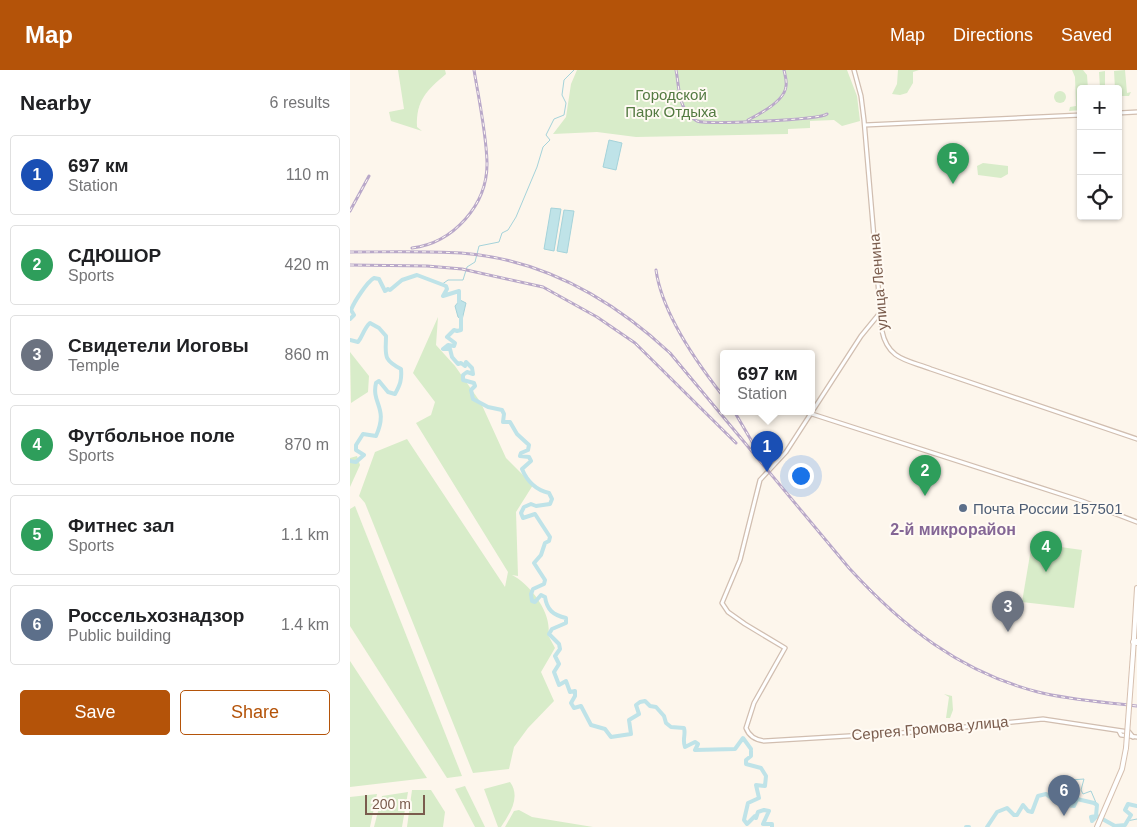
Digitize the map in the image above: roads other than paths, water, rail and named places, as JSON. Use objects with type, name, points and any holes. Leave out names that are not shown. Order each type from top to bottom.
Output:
[{"type":"main road","points":[[1097,827],[1122,769],[1126,748],[1133,652],[1136,641],[1137,588]]},
{"type":"street","name":"улица Ленина","points":[[854,70],[861,96],[865,125],[879,314],[884,341],[889,351],[900,358],[1137,440]]},
{"type":"street","points":[[1122,113],[1137,112]]},
{"type":"street","points":[[865,125],[1077,115]]},
{"type":"street","points":[[815,409],[861,336],[879,314]]},
{"type":"street","name":"Сергея Громова улица","points":[[811,415],[772,468],[760,480],[740,560],[722,604],[728,612],[745,624],[785,648],[754,703],[746,728],[757,740],[915,732],[1043,719],[1119,730],[1121,735],[1135,737]]},
{"type":"street","points":[[815,415],[1082,501],[1137,522]]},
{"type":"water","points":[[609,140],[622,143],[616,170],[603,167]]},
{"type":"water","points":[[551,208],[561,209],[554,251],[544,249]]},
{"type":"water","points":[[564,210],[574,211],[567,253],[557,251]]},
{"type":"water","points":[[460,300],[466,303],[462,320],[458,317],[455,306]]},
{"type":"waterway","points":[[441,285],[448,280],[463,280],[467,267],[475,262],[479,246],[499,242],[502,233],[508,230],[516,217],[537,167],[543,147],[550,140],[546,135],[554,119],[564,115],[566,103],[562,95],[564,80],[574,70]]},
{"type":"waterway","points":[[350,319],[354,315],[351,310],[355,302],[364,288],[374,278],[379,279],[385,291],[390,290],[402,280],[417,275],[446,286],[447,289],[443,296],[459,291],[459,302]]},
{"type":"waterway","points":[[461,316],[461,330],[454,330],[447,337],[455,343],[454,346],[448,345],[443,349],[450,349],[452,357],[458,364],[461,363],[465,366],[466,362],[472,368],[473,374],[467,372],[463,375],[463,380],[474,383],[475,386],[471,390],[473,399],[488,407],[502,410],[504,414],[503,422],[510,422],[517,434],[529,445],[528,450],[521,453],[520,456],[529,457],[531,461],[522,469],[532,484],[540,490],[549,493],[552,499],[550,504],[536,506],[531,504],[524,507],[521,513],[523,518],[535,514],[550,537],[549,541],[545,543],[541,555],[534,563],[545,580],[544,584],[533,589],[531,594],[532,601],[535,602],[541,595],[545,597],[551,611],[566,618],[566,623],[552,629],[549,634],[559,644],[560,649],[555,656],[559,664],[554,672],[559,685],[566,681],[570,692],[575,691],[575,696],[571,703],[574,708],[581,706],[591,725],[605,729],[611,737],[631,734],[629,720],[639,714],[636,705],[645,701],[650,706],[656,707],[664,716],[666,723],[671,727],[684,728],[685,747],[695,742],[698,744],[695,750],[735,749],[743,738],[751,749]]},
{"type":"waterway","points":[[350,340],[358,342],[370,323],[379,328],[386,336],[386,356],[401,369],[400,382],[395,394],[388,392],[379,381],[376,383],[375,390],[381,418],[380,426],[376,436],[363,434],[356,445],[356,450],[364,455],[356,462],[350,461]]},
{"type":"waterway","points":[[751,751],[751,756],[746,760],[746,764],[761,768],[766,776],[765,786],[756,785],[759,798],[748,803],[744,820],[747,824],[755,816],[756,818],[758,812],[769,811],[763,824],[772,824],[772,827]]},
{"type":"waterway","points":[[1075,802],[1071,780],[1084,779],[1081,790],[1083,794],[1091,791],[1097,805]]},
{"type":"waterway","points":[[987,827],[997,812],[1007,808],[1014,815],[1017,815],[1023,805],[1028,811],[1032,812],[1038,796],[1046,794],[1057,803],[1063,805],[1074,806],[1077,799],[1094,803],[1097,805],[1096,816],[1091,817],[1092,821],[1097,816],[1115,826],[1125,825],[1131,815],[1125,810],[1128,804],[1137,806]]},
{"type":"waterway","points":[[1127,821],[1137,819]]},
{"type":"railway","points":[[412,248],[427,245],[454,230],[475,207],[481,193],[486,178],[487,162],[474,70]]},
{"type":"railway","points":[[676,70],[681,101],[687,112],[697,121],[763,121],[805,118],[827,114]]},
{"type":"railway","points":[[748,120],[777,102],[785,92],[786,78],[784,70]]},
{"type":"railway","points":[[350,211],[369,176]]},
{"type":"railway","points":[[350,252],[461,253],[491,257],[547,273],[600,299],[648,333],[670,353],[720,413]]},
{"type":"railway","points":[[350,265],[427,266],[462,269],[543,287],[597,317],[635,343],[736,443]]},
{"type":"railway","points":[[656,270],[665,303],[673,320],[692,353],[720,392]]},
{"type":"railway","points":[[722,415],[849,568],[890,609],[934,644],[983,672],[1038,692],[1062,697],[1137,706]]},
{"type":"railway","points":[[736,415],[758,452]]},
{"type":"place","name":"Фитнес зал","points":[[953,184]]},
{"type":"place","name":"697 км","points":[[767,472]]},
{"type":"place","name":"СДЮШОР","points":[[925,496]]},
{"type":"place","name":"Почта России 157501","points":[[963,508]]},
{"type":"place","name":"Футбольное поле","points":[[1046,572]]},
{"type":"place","name":"Свидетели Иоговы","points":[[1008,632]]},
{"type":"place","name":"Россельхознадзор","points":[[1064,816]]},
{"type":"district","name":"2-й микрорайон","points":[[953,529]]},
{"type":"park label","name":"Городской Парк Отдыха","points":[[671,102]]}]
